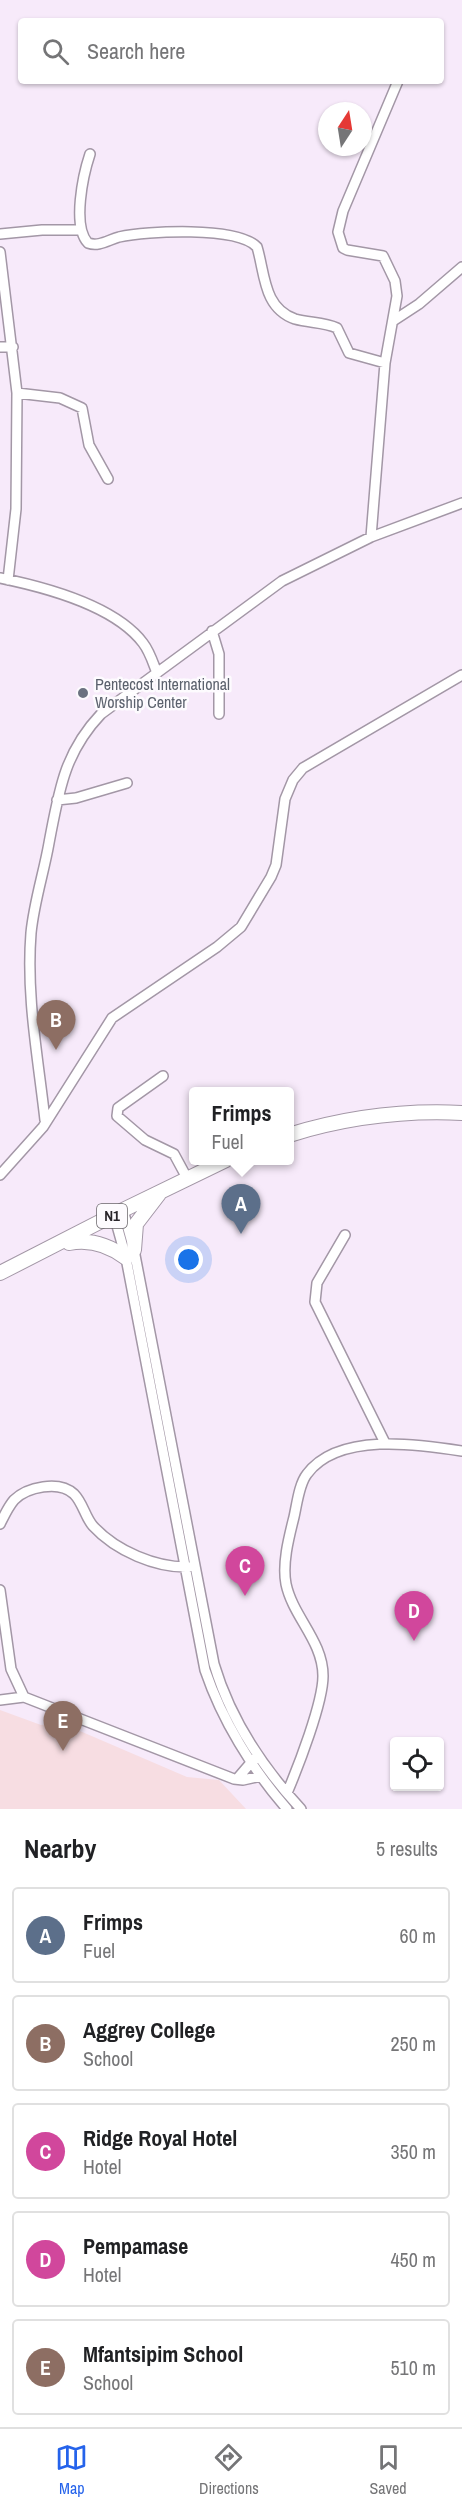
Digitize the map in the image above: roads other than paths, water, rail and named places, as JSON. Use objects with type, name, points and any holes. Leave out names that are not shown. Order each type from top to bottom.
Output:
[{"type":"highway","points":[[294,1134],[372,1115],[427,1111],[462,1113]]},
{"type":"highway","name":"N1","points":[[0,1274],[61,1244],[118,1212],[217,1165]]},
{"type":"highway","points":[[61,1244],[92,1242],[130,1254],[136,1224],[159,1193]]},
{"type":"street","points":[[371,537],[385,363],[397,287],[386,261],[378,255],[343,248],[338,232],[343,211],[397,84]]},
{"type":"street","points":[[90,154],[82,184],[80,230],[84,238],[92,245],[131,236],[179,233],[217,233],[252,242],[259,254],[266,291],[280,310],[296,319],[337,328],[349,353],[385,363]]},
{"type":"street","points":[[0,234],[42,230],[80,230]]},
{"type":"street","points":[[0,252],[17,393],[16,509],[4,579],[76,600],[111,617],[131,630],[143,643],[158,673]]},
{"type":"street","points":[[393,321],[419,304],[462,267]]},
{"type":"street","points":[[0,347],[13,347]]},
{"type":"street","points":[[17,393],[60,398],[82,408],[89,445],[108,479]]},
{"type":"street","points":[[45,1120],[30,992],[33,919],[57,800],[79,739],[101,714],[282,580],[371,537],[462,503]]},
{"type":"street","points":[[212,631],[219,654],[219,714]]},
{"type":"street","points":[[0,1175],[43,1127],[45,1120],[112,1018],[217,947],[248,918],[264,893],[276,865],[285,799],[298,774],[318,758],[462,675]]},
{"type":"street","points":[[57,800],[76,798],[127,783]]},
{"type":"street","points":[[163,1076],[118,1108],[117,1116],[145,1140],[174,1154],[187,1178]]},
{"type":"street","points":[[118,1212],[130,1254],[207,1675],[228,1724],[254,1758],[301,1809]]},
{"type":"street","points":[[345,1235],[318,1282],[315,1302],[385,1443]]},
{"type":"street","points":[[287,1793],[301,1759],[323,1675],[317,1647],[285,1582],[290,1533],[305,1477],[315,1465],[343,1451],[385,1443],[462,1451]]},
{"type":"street","points":[[0,1524],[13,1501],[23,1493],[43,1487],[65,1489],[75,1495],[94,1527],[121,1549],[189,1567]]},
{"type":"street","points":[[0,1590],[11,1669],[24,1697]]},
{"type":"street","points":[[0,1691],[11,1698]]},
{"type":"street","points":[[0,1700],[24,1697],[237,1779],[261,1776]]},
{"type":"street","points":[[254,1758],[261,1776],[287,1809]]},
{"type":"street","points":[[237,1779],[254,1758]]},
{"type":"place","name":"Pentecost International Worship Center","points":[[83,693]]},
{"type":"place","name":"Aggrey College","points":[[56,1050]]},
{"type":"place","name":"Frimps","points":[[241,1234]]},
{"type":"place","name":"Ridge Royal Hotel","points":[[245,1596]]},
{"type":"place","name":"Pempamase","points":[[414,1641]]},
{"type":"place","name":"Mfantsipim School","points":[[63,1751]]}]
